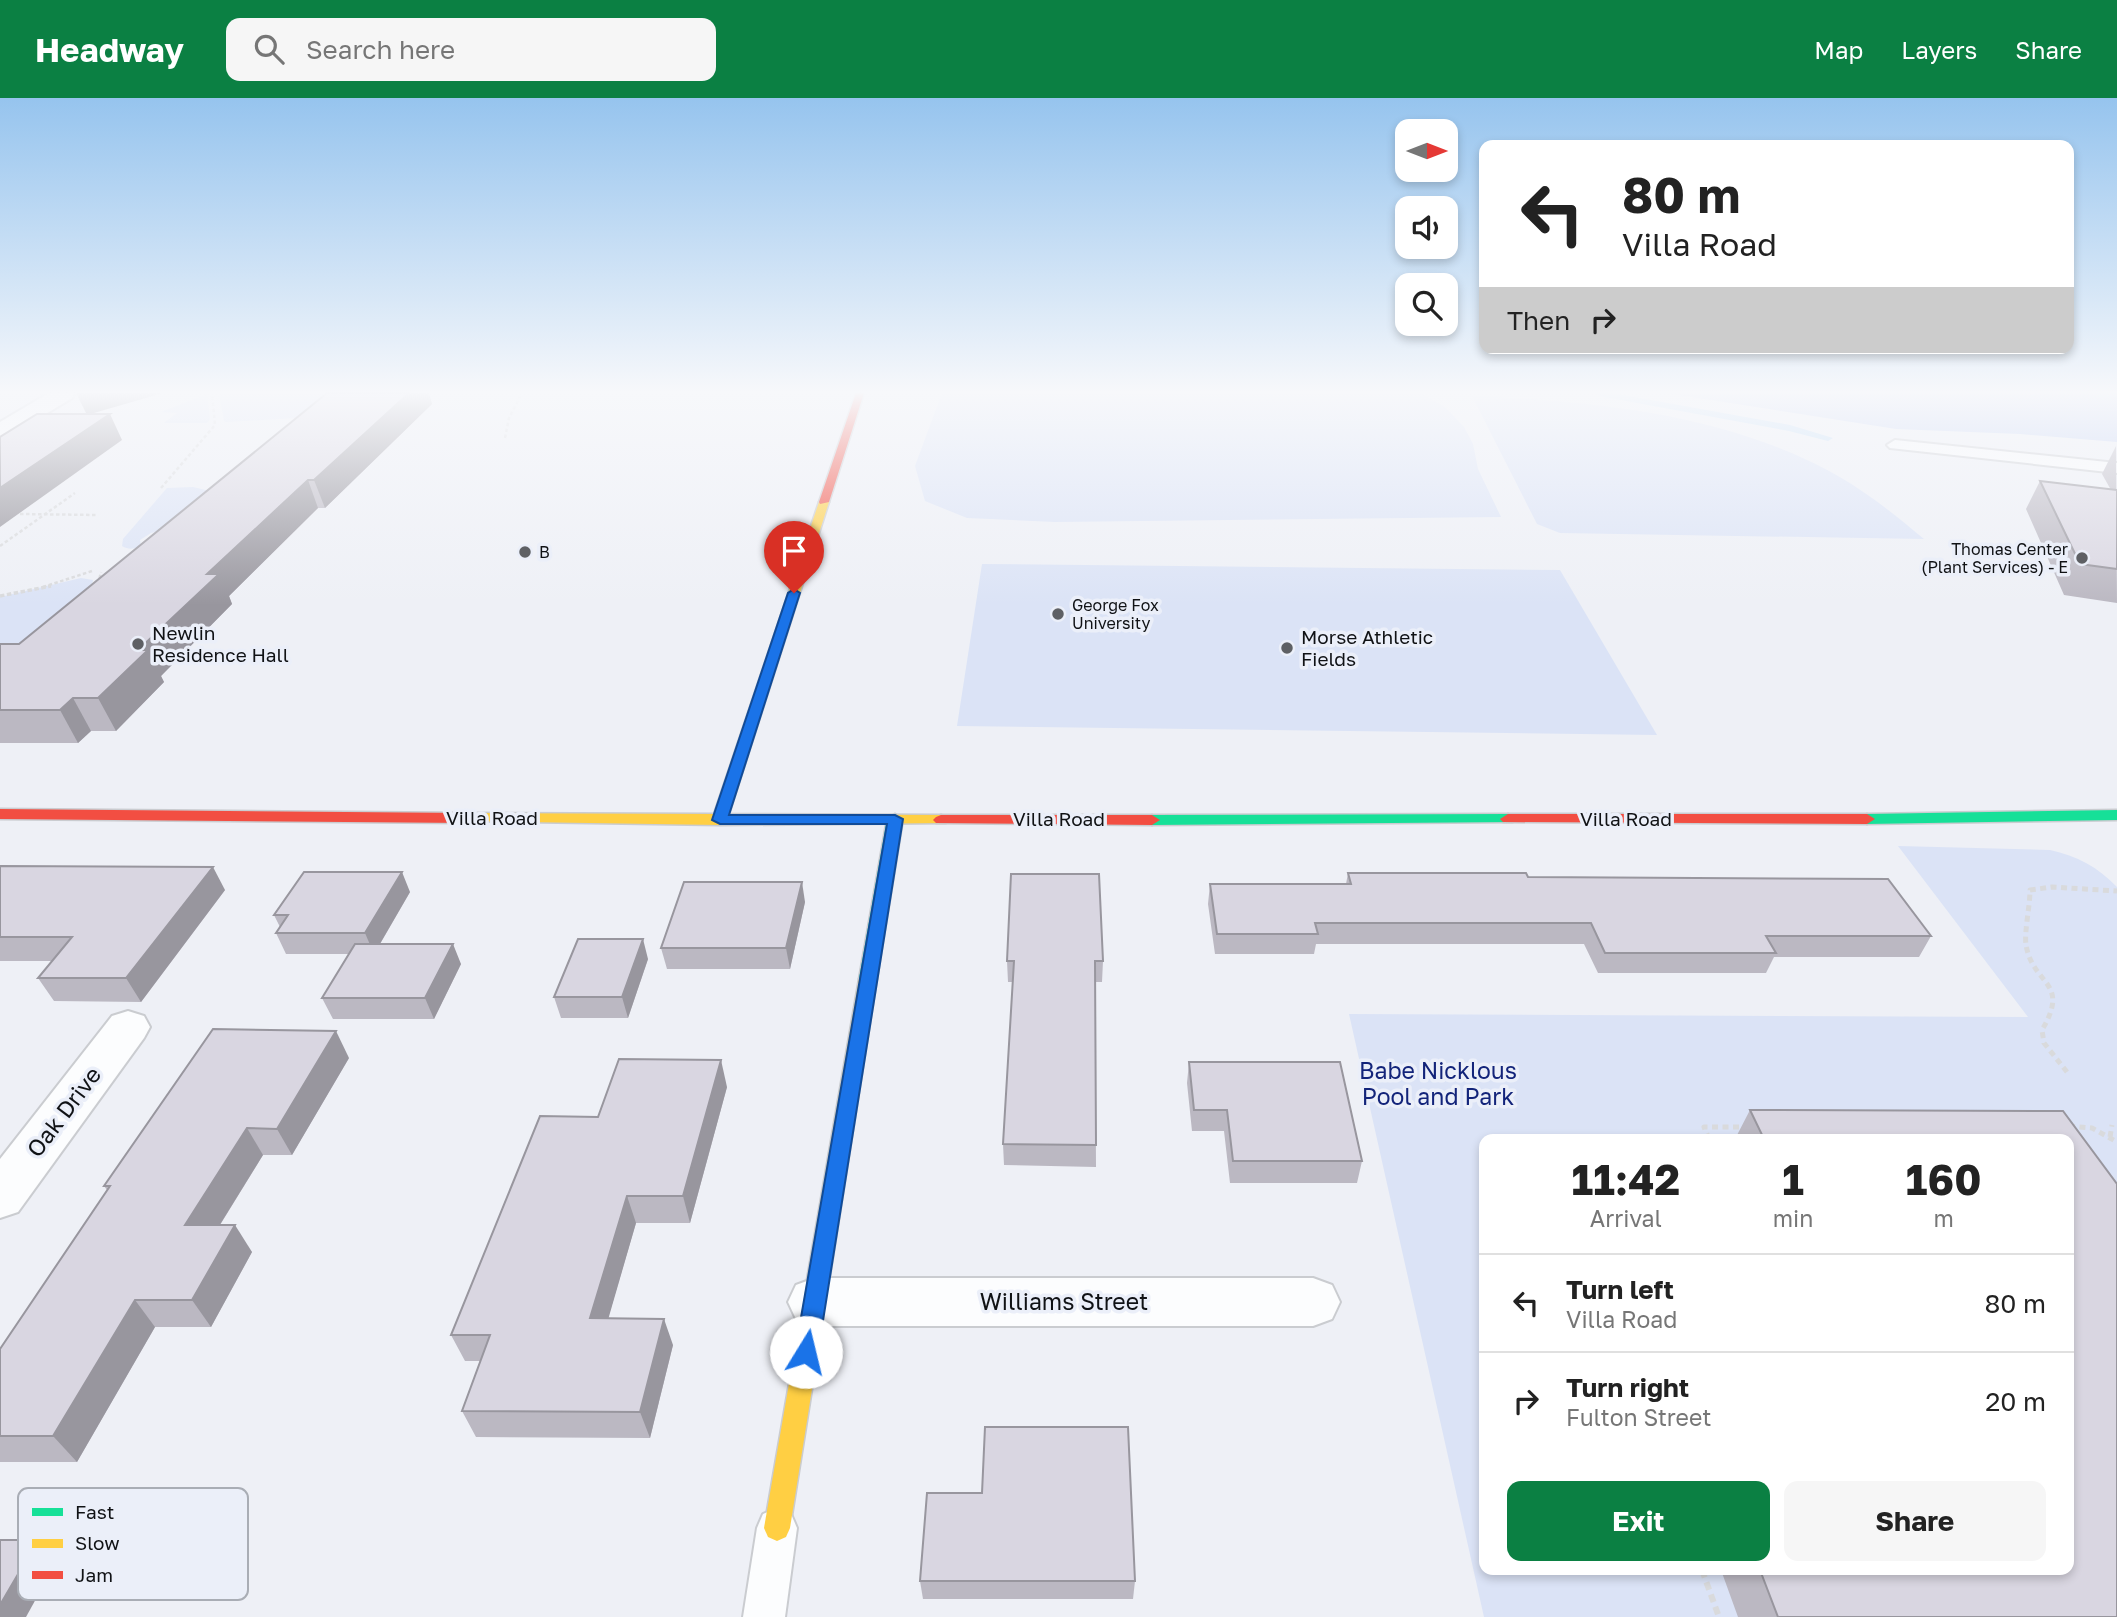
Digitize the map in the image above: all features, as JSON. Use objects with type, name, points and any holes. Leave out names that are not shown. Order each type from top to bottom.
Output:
[{"type":"main road","points":[[720,820],[837,464]]},
{"type":"main road","name":"Villa Road","points":[[0,814],[720,820],[2000,819],[2109,816]]},
{"type":"main road","points":[[2109,816],[2117,833]]},
{"type":"main road","points":[[777,1528],[895,819]]},
{"type":"street","name":"Oak Drive","points":[[0,1197],[128,1027]]},
{"type":"street","name":"Williams Street","points":[[815,1302],[1313,1302]]},
{"type":"lane","points":[[2082,464],[2117,468]]},
{"type":"lane","points":[[764,1617],[777,1528]]},
{"type":"path","points":[[161,488],[182,464]]},
{"type":"path","points":[[0,546],[75,492]]},
{"type":"path","points":[[20,514],[97,515]]},
{"type":"path","points":[[0,596],[55,585],[92,571]]},
{"type":"path","points":[[95,595],[101,572]]},
{"type":"path","points":[[2067,1072],[2045,1043],[2042,1030],[2053,1014],[2055,1002],[2050,990],[2034,969],[2027,950],[2025,936],[2029,921],[2030,890],[2050,885],[2117,891]]},
{"type":"path","points":[[2067,1126],[2081,1125],[2117,1142]]},
{"type":"path","points":[[2110,1137],[2112,1125]]},
{"type":"path","points":[[1706,1134],[1703,1127],[1759,1127]]},
{"type":"path","points":[[1704,1575],[1719,1617]]},
{"type":"green space","points":[[916,464],[1477,464],[1501,517],[1055,522],[967,518],[925,501]]},
{"type":"green space","points":[[1506,464],[1814,464],[1842,478],[1878,502],[1924,539],[1560,533],[1537,524]]},
{"type":"green space","points":[[193,487],[210,491],[171,528],[151,533],[140,540],[141,546],[129,549],[122,546],[123,539],[167,488]]},
{"type":"green space","name":"Morse Athletic Fields","points":[[982,564],[1560,570],[1657,735],[957,726]]},
{"type":"green space","points":[[81,578],[93,580],[86,611],[0,661],[0,597]]},
{"type":"green space","name":"Babe Nicklous Pool and Park","points":[[1898,846],[2050,850],[2086,863],[2102,874],[2117,887],[2117,1617],[1484,1617],[1349,1014],[2028,1017]]},
{"type":"building","points":[[0,464],[36,464],[0,488]]},
{"type":"building","points":[[240,464],[332,464],[314,480],[308,480],[207,574],[219,574],[138,650],[148,650],[98,698],[73,698],[60,710],[0,710],[0,644],[19,644]]},
{"type":"building","points":[[2040,481],[2117,490],[2117,569],[2080,564]]},
{"type":"building","points":[[0,866],[213,867],[126,978],[38,978],[72,937],[0,937]]},
{"type":"building","points":[[304,872],[402,872],[365,933],[276,933],[288,915],[274,915]]},
{"type":"building","points":[[1348,873],[1888,879],[1931,936],[1766,936],[1776,953],[1605,953],[1591,923],[1315,923],[1318,934],[1217,934],[1210,884],[1351,884]]},
{"type":"building","points":[[1011,874],[1099,874],[1103,961],[1095,961],[1096,1145],[1003,1144],[1014,961],[1007,961]]},
{"type":"building","points":[[684,882],[802,882],[786,948],[661,948]]},
{"type":"building","points":[[578,939],[643,939],[622,997],[554,997]]},
{"type":"building","points":[[355,944],[453,944],[425,998],[322,998]]},
{"type":"building","points":[[213,1029],[336,1031],[277,1129],[247,1128],[185,1225],[235,1225],[192,1300],[135,1300],[53,1436],[0,1436],[0,1349],[110,1186],[104,1186]]},
{"type":"building","points":[[619,1059],[721,1060],[683,1196],[627,1196],[590,1318],[664,1319],[640,1412],[462,1411],[490,1335],[451,1335],[540,1116],[598,1117]]},
{"type":"building","points":[[1189,1062],[1340,1062],[1362,1161],[1233,1161],[1227,1110],[1194,1110]]},
{"type":"building","points":[[1750,1110],[2063,1111],[2117,1184],[2117,1617],[1778,1617],[1762,1575],[2074,1575],[2074,1134],[1762,1134]]},
{"type":"building","points":[[985,1427],[1128,1427],[1135,1581],[920,1581],[927,1493],[982,1493]]},
{"type":"building","points":[[0,1540],[18,1540],[18,1574],[0,1605]]},
{"type":"traffic: fast","points":[[1867,819],[2117,815]]},
{"type":"traffic: fast","points":[[868,979],[895,819]]},
{"type":"traffic: fast","points":[[1152,820],[1508,819]]},
{"type":"traffic: slow","points":[[720,820],[824,502]]},
{"type":"traffic: slow","points":[[467,818],[941,820]]},
{"type":"traffic: slow","points":[[777,1528],[868,979]]},
{"type":"traffic: jam","points":[[824,502],[837,464]]},
{"type":"traffic: jam","points":[[0,814],[467,818]]},
{"type":"traffic: jam","points":[[1508,819],[1867,819]]},
{"type":"traffic: jam","points":[[941,820],[1152,820]]},
{"type":"place","name":"B","points":[[525,552]]},
{"type":"place","name":"Thomas Center (Plant Services) - E","points":[[2082,558]]},
{"type":"place","name":"George Fox University","points":[[1058,614]]},
{"type":"place","name":"Newlin Residence Hall","points":[[138,644]]},
{"type":"place","name":"Morse Athletic Fields","points":[[1287,648]]},
{"type":"route","points":[[794,593],[720,820],[895,819],[806,1352]]}]
